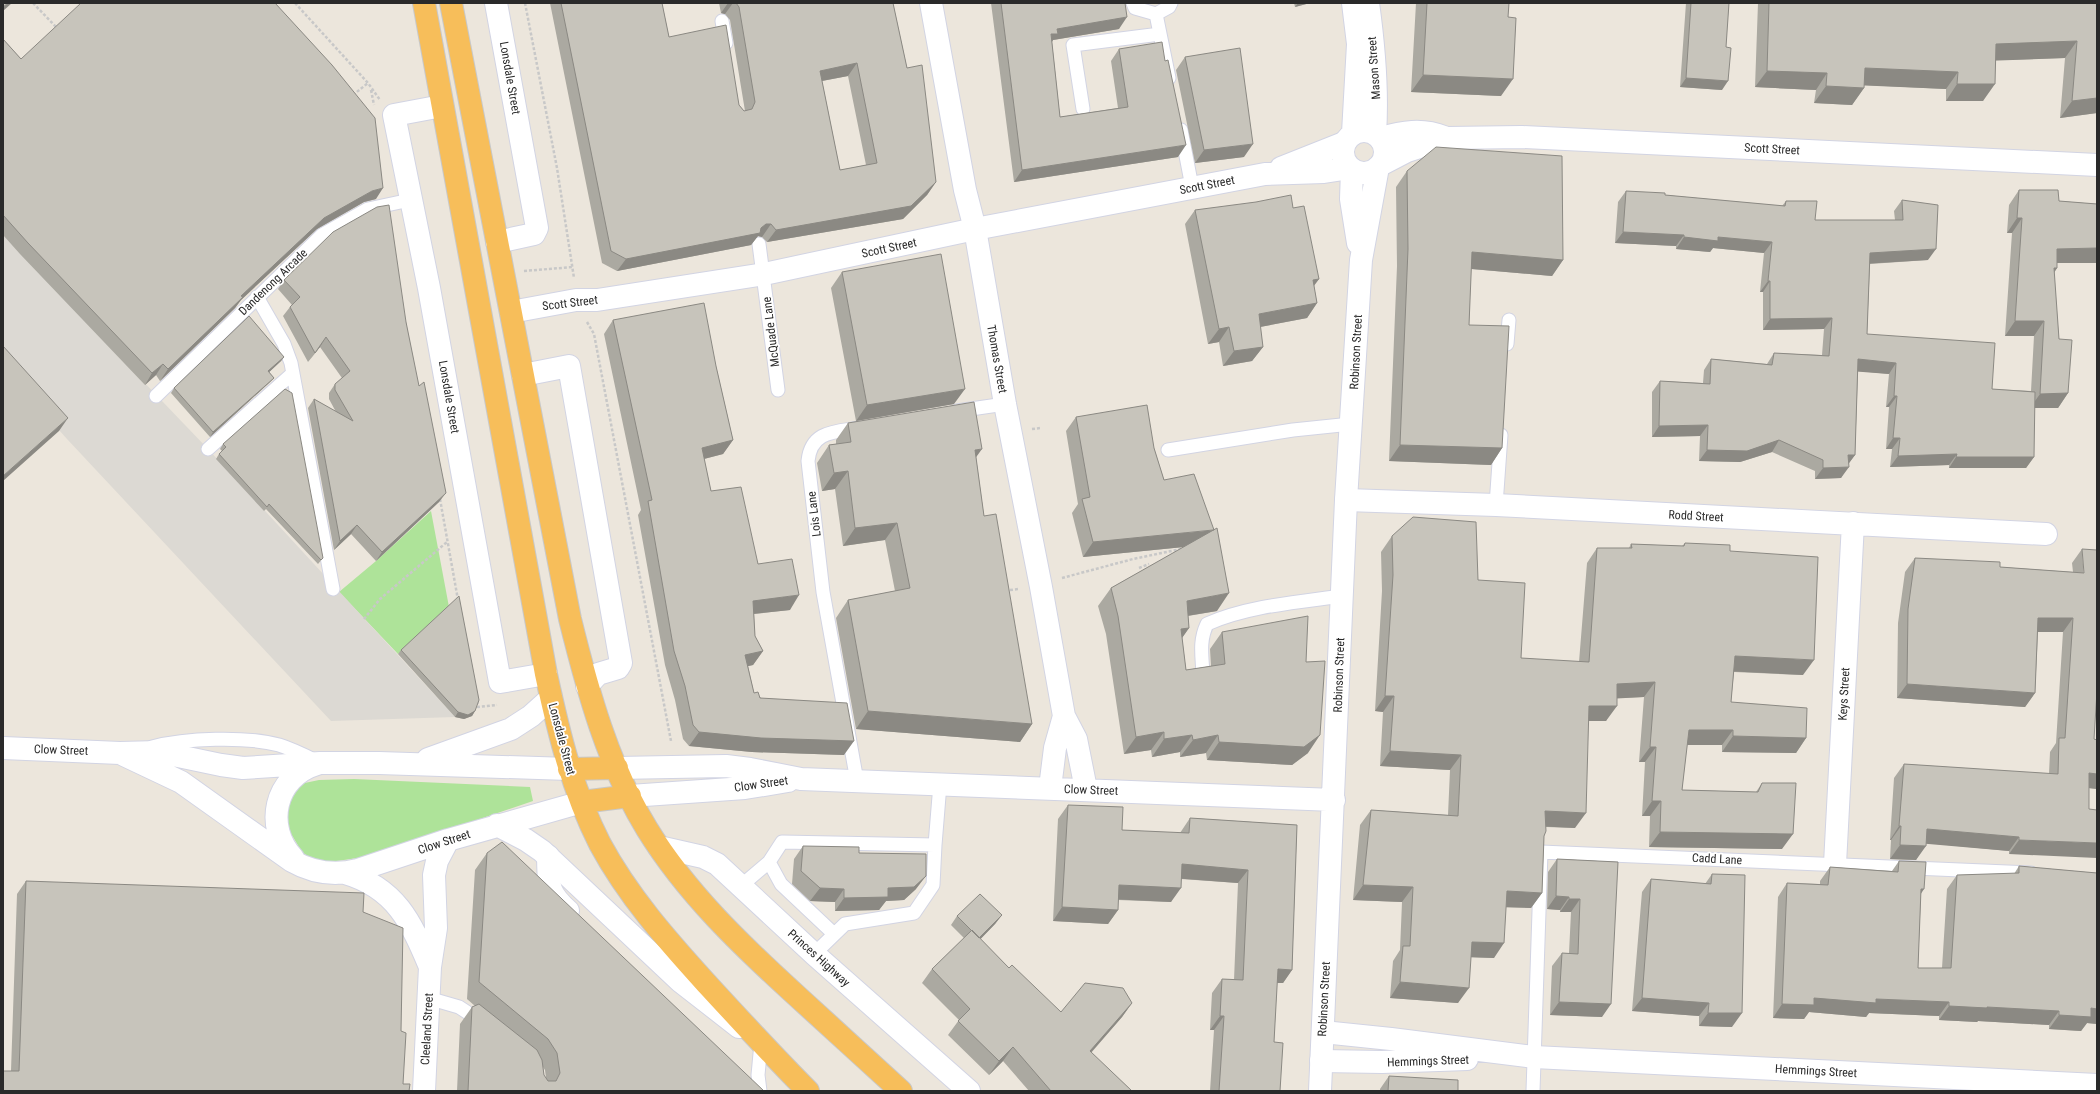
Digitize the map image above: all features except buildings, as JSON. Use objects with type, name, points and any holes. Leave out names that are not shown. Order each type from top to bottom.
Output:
[{"type":"highway","name":"Lonsdale Street","points":[[424,3],[546,674],[559,737],[568,769],[582,802]]},
{"type":"highway","points":[[451,3],[570,619],[587,686],[604,738],[641,818],[659,847],[688,888],[724,928],[901,1091]]},
{"type":"highway","name":"Clow Street","points":[[568,769],[617,768]]},
{"type":"highway","name":"Clow Street","points":[[582,802],[630,796]]},
{"type":"highway","points":[[582,802],[601,844],[630,891],[655,925],[761,1043],[808,1091]]},
{"type":"street","name":"Lonsdale Street","points":[[496,3],[537,228],[534,234],[498,242]]},
{"type":"street","name":"Thomas Street","points":[[931,3],[965,190],[975,229],[1005,404],[1064,716],[1076,739],[1086,789]]},
{"type":"street","name":"Mason Street","points":[[1349,138],[1358,44],[1353,3]]},
{"type":"street","name":"Mason Street","points":[[1368,3],[1374,47],[1378,136]]},
{"type":"street","points":[[394,115],[442,106]]},
{"type":"street","name":"Lonsdale Street","points":[[394,115],[429,288],[500,682],[546,674]]},
{"type":"street","points":[[1364,130],[1378,136],[1385,148],[1380,166],[1368,172],[1351,168],[1344,159],[1349,138],[1364,130]]},
{"type":"street","name":"Scott Street","points":[[1378,136],[1403,131],[1432,132],[1447,138]]},
{"type":"street","name":"Scott Street","points":[[1380,166],[1408,151],[1447,138],[1522,137],[2097,165]]},
{"type":"street","name":"Scott Street","points":[[1265,174],[1349,138]]},
{"type":"street","name":"Robinson Street","points":[[1320,1091],[1346,500],[1361,260],[1380,166]]},
{"type":"street","name":"Scott Street","points":[[511,312],[576,300],[597,300],[764,274],[975,229],[1265,174],[1324,172],[1351,168]]},
{"type":"street","name":"Robinson Street","points":[[1351,168],[1352,199],[1361,260]]},
{"type":"street","points":[[522,375],[569,366],[620,663],[618,668],[606,670],[595,676],[587,686]]},
{"type":"street","name":"Rodd Street","points":[[1346,500],[1496,505],[2046,534]]},
{"type":"street","name":"Keys Street","points":[[1835,864],[1853,523]]},
{"type":"street","points":[[415,763],[506,732],[525,721],[551,698]]},
{"type":"street","name":"Thomas Street","points":[[1050,788],[1055,748],[1064,716]]},
{"type":"street","name":"Clow Street","points":[[3,748],[170,753],[221,766],[243,768],[320,763],[415,763],[568,769]]},
{"type":"street","name":"Clow Street","points":[[127,752],[181,782],[278,852],[303,867],[325,873],[346,873],[497,825],[582,802]]},
{"type":"street","points":[[303,867],[288,852],[282,842],[276,824],[276,809],[281,794],[296,774],[320,763]]},
{"type":"street","name":"Clow Street","points":[[617,768],[726,766],[801,779],[1086,789],[1334,800]]},
{"type":"street","name":"Clow Street","points":[[630,796],[745,788],[801,779]]},
{"type":"street","points":[[497,825],[526,840],[548,856],[680,981],[761,1043]]},
{"type":"street","name":"Cleeland Street","points":[[424,1091],[430,967],[436,928],[434,875],[437,861],[448,840]]},
{"type":"street","name":"Princes Highway","points":[[659,847],[710,860],[742,885],[750,896],[968,1091]]},
{"type":"street","points":[[548,856],[549,884],[552,894],[581,923]]},
{"type":"street","name":"Cleeland Street","points":[[346,873],[367,881],[388,895],[399,906],[414,930],[430,967]]},
{"type":"street","name":"Hemmings Street","points":[[1323,1032],[1380,1037],[1534,1057],[2097,1085]]},
{"type":"street","name":"Hemmings Street","points":[[1321,1060],[1397,1062],[1534,1057]]},
{"type":"street","points":[[738,1067],[760,1091]]},
{"type":"lane","points":[[1133,3],[1135,8],[1156,14],[1169,7],[1171,3]]},
{"type":"lane","points":[[1156,14],[1172,93]]},
{"type":"lane","points":[[722,21],[728,57]]},
{"type":"lane","points":[[1083,109],[1073,44],[1160,34]]},
{"type":"lane","points":[[1177,115],[1192,187]]},
{"type":"lane","name":"Dandenong Arcade","points":[[156,396],[322,235],[368,209],[410,200]]},
{"type":"lane","name":"McQuade Lane","points":[[759,244],[778,390]]},
{"type":"lane","points":[[257,297],[289,355],[333,589]]},
{"type":"lane","points":[[1506,359],[1509,320]]},
{"type":"lane","points":[[208,449],[293,373]]},
{"type":"lane","points":[[944,414],[1005,404]]},
{"type":"lane","points":[[1496,505],[1502,420]]},
{"type":"lane","points":[[1168,450],[1293,430],[1351,424]]},
{"type":"lane","name":"Lois Lane","points":[[857,781],[823,592],[808,461],[809,452],[812,445],[818,438],[826,434],[874,425]]},
{"type":"lane","points":[[1203,674],[1201,643],[1202,635],[1207,624],[1222,617],[1286,604],[1342,596]]},
{"type":"lane","points":[[814,954],[845,924],[914,913],[933,885],[940,784]]},
{"type":"lane","points":[[742,885],[769,862],[782,842],[935,845]]},
{"type":"lane","name":"Cadd Lane","points":[[1534,1057],[1541,852],[2041,874]]},
{"type":"lane","points":[[769,862],[781,884],[834,934]]},
{"type":"lane","points":[[428,998],[459,1007],[491,1030]]},
{"type":"lane","points":[[760,1091],[758,1075],[761,1043]]},
{"type":"lane","points":[[1533,1091],[1534,1057]]},
{"type":"path","points":[[33,3],[60,31]]},
{"type":"path","points":[[295,3],[368,83],[394,115]]},
{"type":"path","points":[[525,3],[557,168],[573,267],[576,300],[594,334],[670,741]]},
{"type":"path","points":[[351,97],[368,83]]},
{"type":"path","points":[[503,273],[573,267]]},
{"type":"path","points":[[364,619],[380,598],[447,541]]},
{"type":"path","points":[[1081,574],[1133,559],[1186,548]]},
{"type":"path","points":[[1139,568],[1149,564]]},
{"type":"green space","points":[[431,511],[449,607],[398,654],[339,592]]},
{"type":"green space","points":[[354,779],[530,787],[533,801],[371,856],[330,862],[310,858],[302,852],[287,827],[287,803],[300,784],[319,780]]},
{"type":"shaded area","points":[[3,235],[208,449],[455,717],[331,721],[67,439],[3,367]]}]
